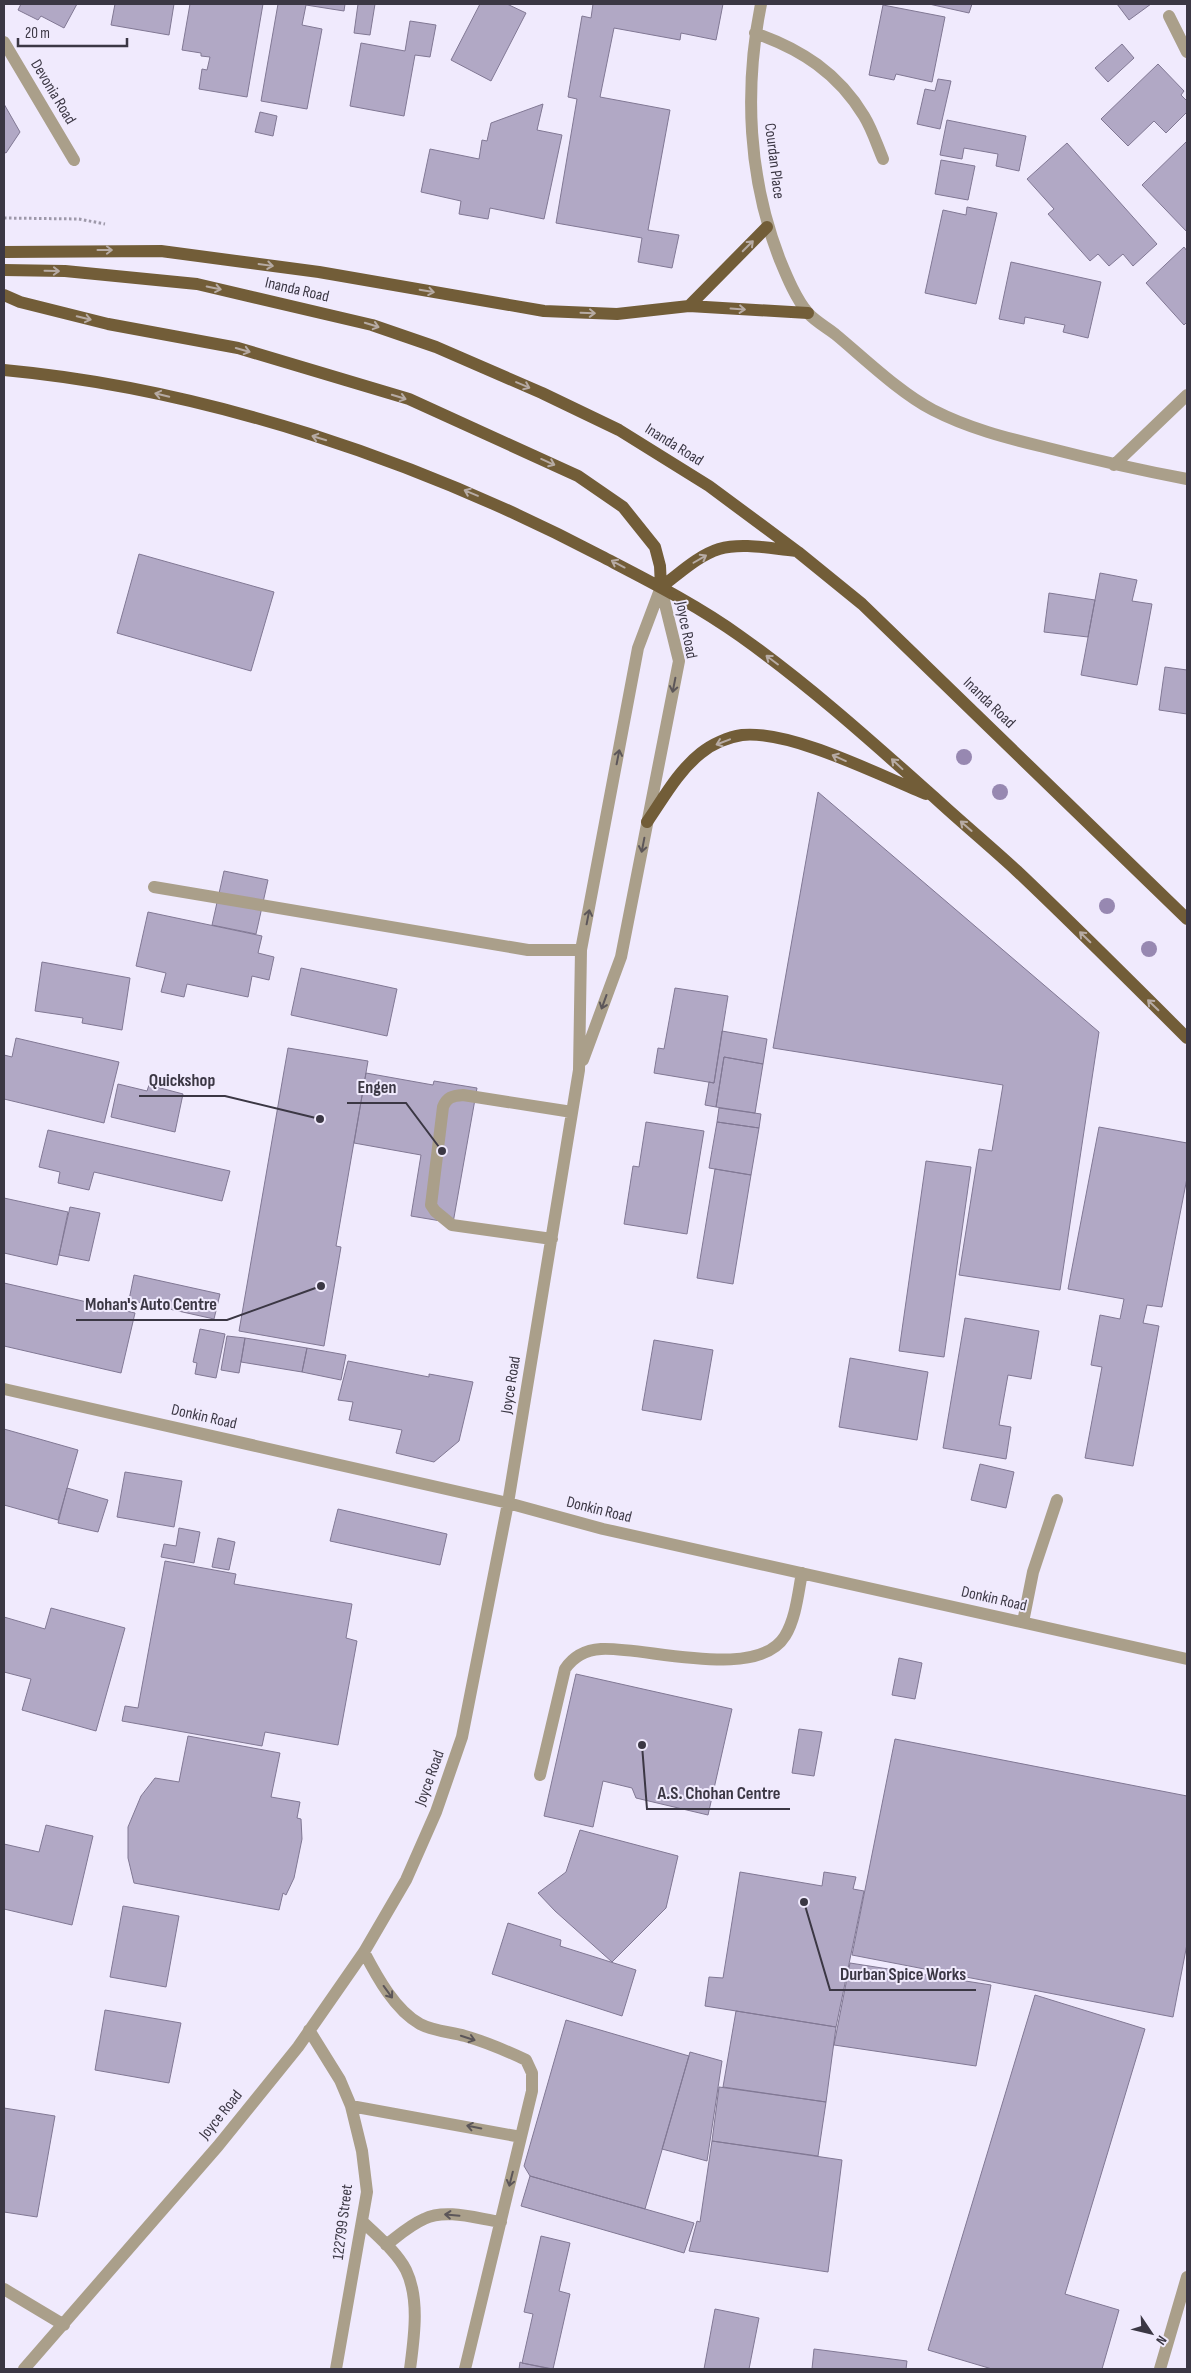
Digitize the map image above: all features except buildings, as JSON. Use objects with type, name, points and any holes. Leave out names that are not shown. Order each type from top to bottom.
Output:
[{"type":"main road","points":[[689,306],[767,226]]},
{"type":"main road","points":[[4,252],[162,251],[318,272],[544,311],[617,314],[689,306],[808,313]]},
{"type":"main road","name":"Inanda Road","points":[[4,270],[65,271],[197,284],[372,325],[418,341],[542,393],[619,430],[709,486],[798,552],[862,604],[918,656],[1187,919]]},
{"type":"main road","points":[[4,295],[20,302],[108,324],[238,348],[417,403],[578,476],[623,507],[655,547],[661,587]]},
{"type":"main road","points":[[4,370],[54,375],[152,393],[245,416],[369,453],[472,493],[571,540],[661,587],[738,635],[815,692],[1016,870],[1187,1038]]},
{"type":"main road","points":[[661,587],[699,559],[720,549],[744,546],[798,552]]},
{"type":"main road","points":[[647,822],[681,773],[701,753],[720,742],[742,736],[770,736],[832,754],[933,796]]},
{"type":"street","name":"Courdan Place","points":[[761,4],[755,33],[752,65],[752,130],[757,179],[767,226],[787,276],[808,313]]},
{"type":"street","points":[[1169,16],[1187,52]]},
{"type":"street","points":[[755,33],[796,49],[836,79],[865,117],[883,159]]},
{"type":"street","name":"Devonia Road","points":[[4,42],[74,160]]},
{"type":"street","points":[[808,313],[883,375],[932,410],[968,426],[1006,438],[1114,465],[1187,479]]},
{"type":"street","points":[[1114,465],[1187,395]]},
{"type":"street","name":"Joyce Road","points":[[579,1070],[621,957],[679,661],[661,587]]},
{"type":"street","name":"Joyce Road","points":[[24,2369],[218,2146],[309,2030],[364,1952],[406,1880],[436,1812],[462,1737],[508,1503],[579,1070],[581,950],[638,648],[661,587]]},
{"type":"street","points":[[154,887],[528,950],[581,950]]},
{"type":"street","points":[[552,1239],[452,1225],[435,1211],[431,1205],[443,1107],[447,1099],[454,1095],[463,1095],[572,1112]]},
{"type":"street","name":"Donkin Road","points":[[4,1389],[508,1503],[603,1528],[1187,1659]]},
{"type":"street","points":[[1023,1622],[1033,1572],[1056,1500]]},
{"type":"street","points":[[540,1776],[565,1669],[571,1660],[580,1654],[600,1649],[707,1660],[750,1657],[773,1647],[785,1637],[790,1625],[802,1573]]},
{"type":"street","points":[[364,1952],[372,1968],[403,2011],[421,2025],[466,2037],[526,2060],[532,2073],[532,2091],[522,2137],[465,2369]]},
{"type":"street","name":"122799 Street","points":[[309,2030],[340,2080],[351,2106],[362,2151],[367,2192],[336,2369]]},
{"type":"street","points":[[351,2106],[522,2137]]},
{"type":"street","points":[[386,2245],[417,2222],[432,2216],[450,2214],[501,2222]]},
{"type":"street","points":[[362,2221],[386,2245],[406,2270],[413,2291],[414,2335],[410,2369]]},
{"type":"street","points":[[1160,2369],[1187,2277]]},
{"type":"street","points":[[4,2290],[64,2325]]},
{"type":"place","name":"Quickshop","points":[[320,1119]]},
{"type":"place","name":"Engen","points":[[442,1151]]},
{"type":"place","name":"Mohan's Auto Centre","points":[[321,1286]]},
{"type":"place","name":"A.S. Chohan Centre","points":[[642,1745]]},
{"type":"place","name":"Durban Spice Works","points":[[804,1902]]}]
